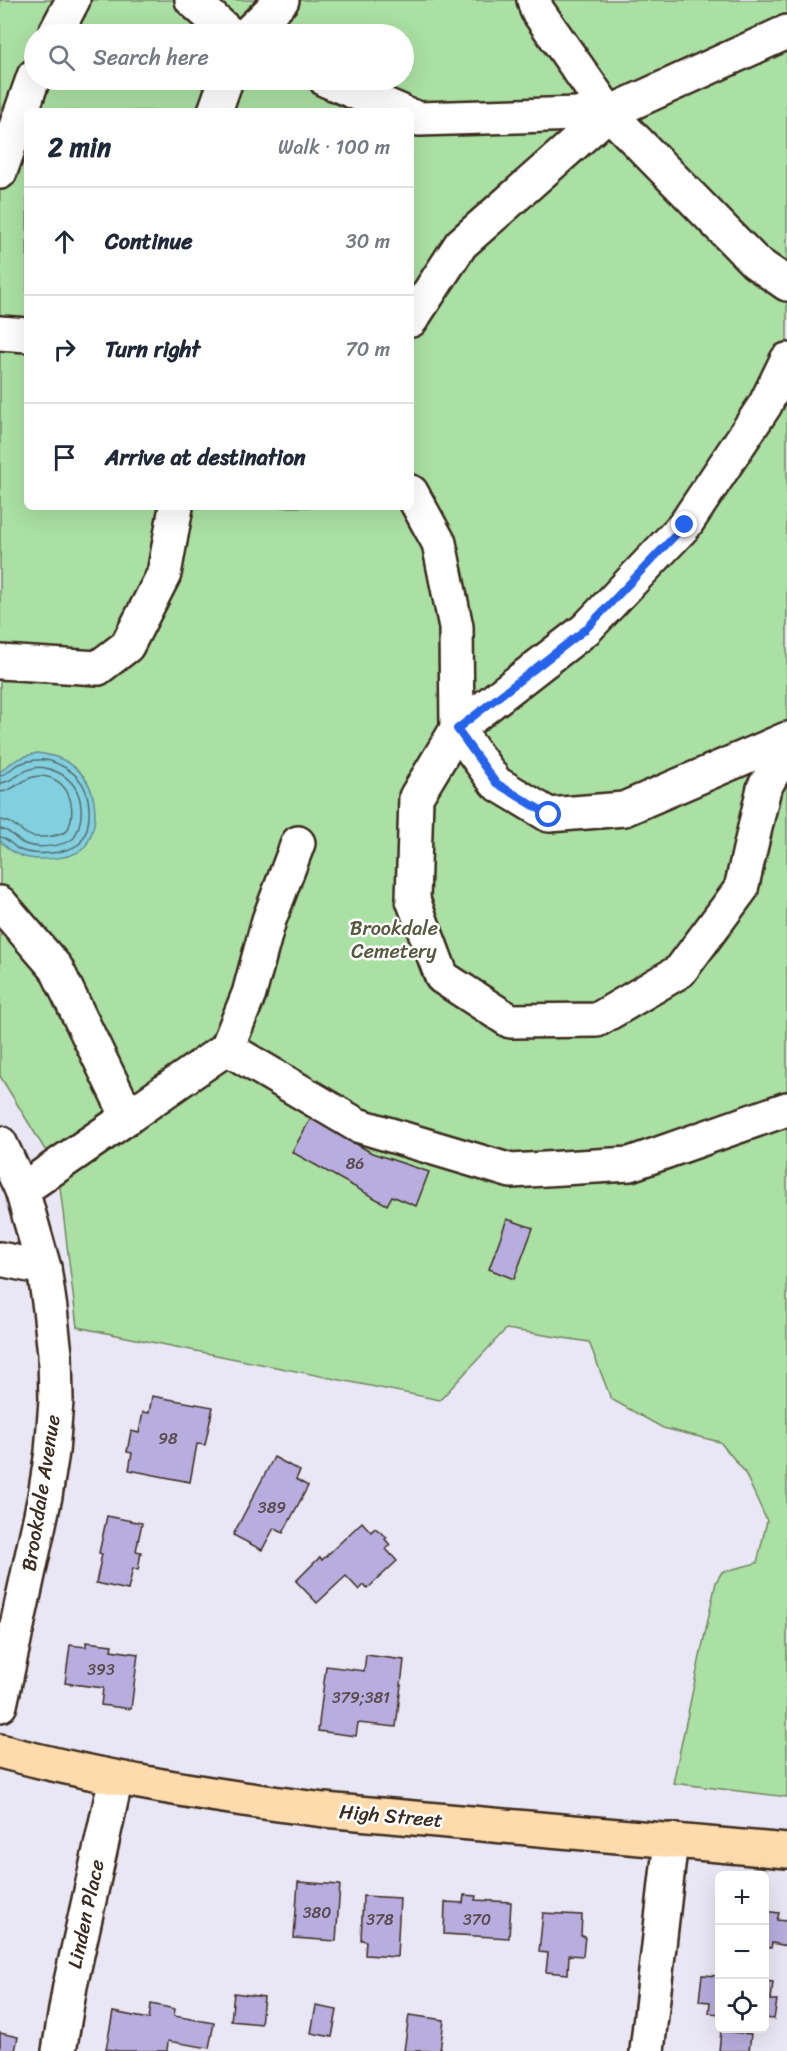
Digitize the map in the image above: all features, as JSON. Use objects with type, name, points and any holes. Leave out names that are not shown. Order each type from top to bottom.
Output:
[{"type":"main road","name":"High Street","points":[[0,1751],[116,1778],[185,1791],[324,1810],[787,1851]]},
{"type":"street","points":[[60,24],[73,0]]},
{"type":"street","points":[[192,0],[219,24]]},
{"type":"street","points":[[258,24],[282,0]]},
{"type":"street","points":[[534,0],[537,10],[609,113],[755,262],[787,284]]},
{"type":"street","points":[[414,315],[461,244],[609,113],[787,32]]},
{"type":"street","points":[[0,172],[29,90]]},
{"type":"street","points":[[216,108],[222,90]]},
{"type":"street","points":[[350,90],[393,108]]},
{"type":"street","points":[[414,117],[419,119],[609,113]]},
{"type":"street","points":[[0,333],[24,335]]},
{"type":"street","points":[[787,360],[765,405],[685,525],[586,629],[457,729],[416,798],[413,900],[442,977],[510,1022],[597,1020],[680,971],[741,889],[764,788],[787,749]]},
{"type":"street","points":[[414,497],[439,543],[456,627],[457,729],[496,783],[549,815],[624,809],[787,739]]},
{"type":"street","points":[[0,662],[98,668],[128,646],[164,573],[175,510]]},
{"type":"street","points":[[22,1190],[226,1048],[249,994],[269,920],[298,843]]},
{"type":"street","points":[[0,903],[56,968],[128,1117]]},
{"type":"street","points":[[226,1048],[357,1125],[511,1171],[630,1164],[787,1108]]},
{"type":"street","name":"Brookdale Avenue","points":[[0,1143],[22,1190],[44,1268],[55,1354],[56,1401],[52,1452],[45,1496],[0,1705]]},
{"type":"street","points":[[0,1259],[44,1268]]},
{"type":"street","name":"Linden Place","points":[[59,2051],[70,1986],[116,1778]]},
{"type":"street","points":[[646,2051],[672,1840]]},
{"type":"green space","name":"Brookdale Cemetery","points":[[0,0],[787,0],[787,1797],[673,1783],[716,1582],[722,1572],[757,1563],[767,1521],[744,1471],[720,1442],[663,1428],[611,1399],[589,1342],[506,1329],[440,1400],[77,1327],[58,1171],[0,1076]]},
{"type":"water","points":[[37,753],[62,759],[72,765],[87,781],[92,792],[95,818],[91,834],[84,848],[69,856],[51,859],[28,858],[13,852],[0,840],[0,772],[17,760]]},
{"type":"building","points":[[311,1118],[372,1153],[429,1172],[416,1206],[392,1196],[387,1205],[292,1152]]},
{"type":"building","points":[[507,1219],[533,1228],[514,1279],[489,1269]]},
{"type":"building","points":[[152,1396],[213,1407],[205,1445],[197,1444],[190,1482],[129,1470],[132,1453],[127,1452],[131,1431],[139,1433],[143,1412],[149,1413]]},
{"type":"building","points":[[274,1457],[300,1471],[296,1479],[308,1486],[283,1533],[274,1528],[262,1550],[233,1535]]},
{"type":"building","points":[[107,1516],[142,1523],[136,1551],[141,1552],[138,1570],[133,1568],[128,1590],[96,1583],[102,1554],[99,1553]]},
{"type":"building","points":[[362,1522],[371,1532],[375,1528],[387,1537],[385,1539],[390,1545],[386,1549],[397,1561],[367,1589],[364,1585],[359,1590],[346,1576],[317,1603],[296,1581],[320,1557],[322,1560]]},
{"type":"building","points":[[86,1642],[112,1645],[111,1650],[138,1654],[131,1709],[101,1705],[103,1688],[65,1683],[70,1645],[86,1647]]},
{"type":"building","points":[[366,1655],[404,1660],[396,1727],[358,1723],[356,1736],[318,1731],[326,1666],[364,1671]]},
{"type":"building","points":[[298,1882],[340,1885],[336,1941],[294,1938]]},
{"type":"building","points":[[464,1895],[476,1896],[475,1900],[511,1902],[509,1938],[444,1934],[445,1902],[463,1903]]},
{"type":"building","points":[[363,1896],[400,1898],[397,1957],[365,1955],[366,1941],[361,1940]]},
{"type":"building","points":[[769,1912],[779,1913],[777,1920],[787,1921],[787,1946],[772,1943],[771,1948],[769,1948]]},
{"type":"building","points":[[543,1913],[582,1915],[581,1936],[585,1936],[583,1956],[569,1955],[568,1974],[546,1972],[548,1953],[539,1952]]},
{"type":"building","points":[[702,1975],[715,1976],[715,2014],[709,2013],[710,2002],[699,2001]]},
{"type":"building","points":[[769,1982],[773,1982],[771,2000],[777,2000],[774,2019],[769,2018]]},
{"type":"building","points":[[234,1993],[264,1997],[261,2024],[231,2021]]},
{"type":"building","points":[[151,2004],[175,2009],[174,2016],[214,2023],[209,2048],[168,2041],[167,2051],[106,2049],[113,2012],[149,2019]]},
{"type":"building","points":[[316,2006],[337,2010],[332,2037],[311,2033]]},
{"type":"building","points":[[409,2015],[444,2020],[440,2051],[404,2051]]},
{"type":"building","points":[[0,2033],[18,2037],[15,2051],[0,2051]]},
{"type":"building","points":[[721,2033],[751,2034],[749,2051],[719,2051]]},
{"type":"route","points":[[549,815],[496,783],[457,729],[586,629],[685,525]]}]
